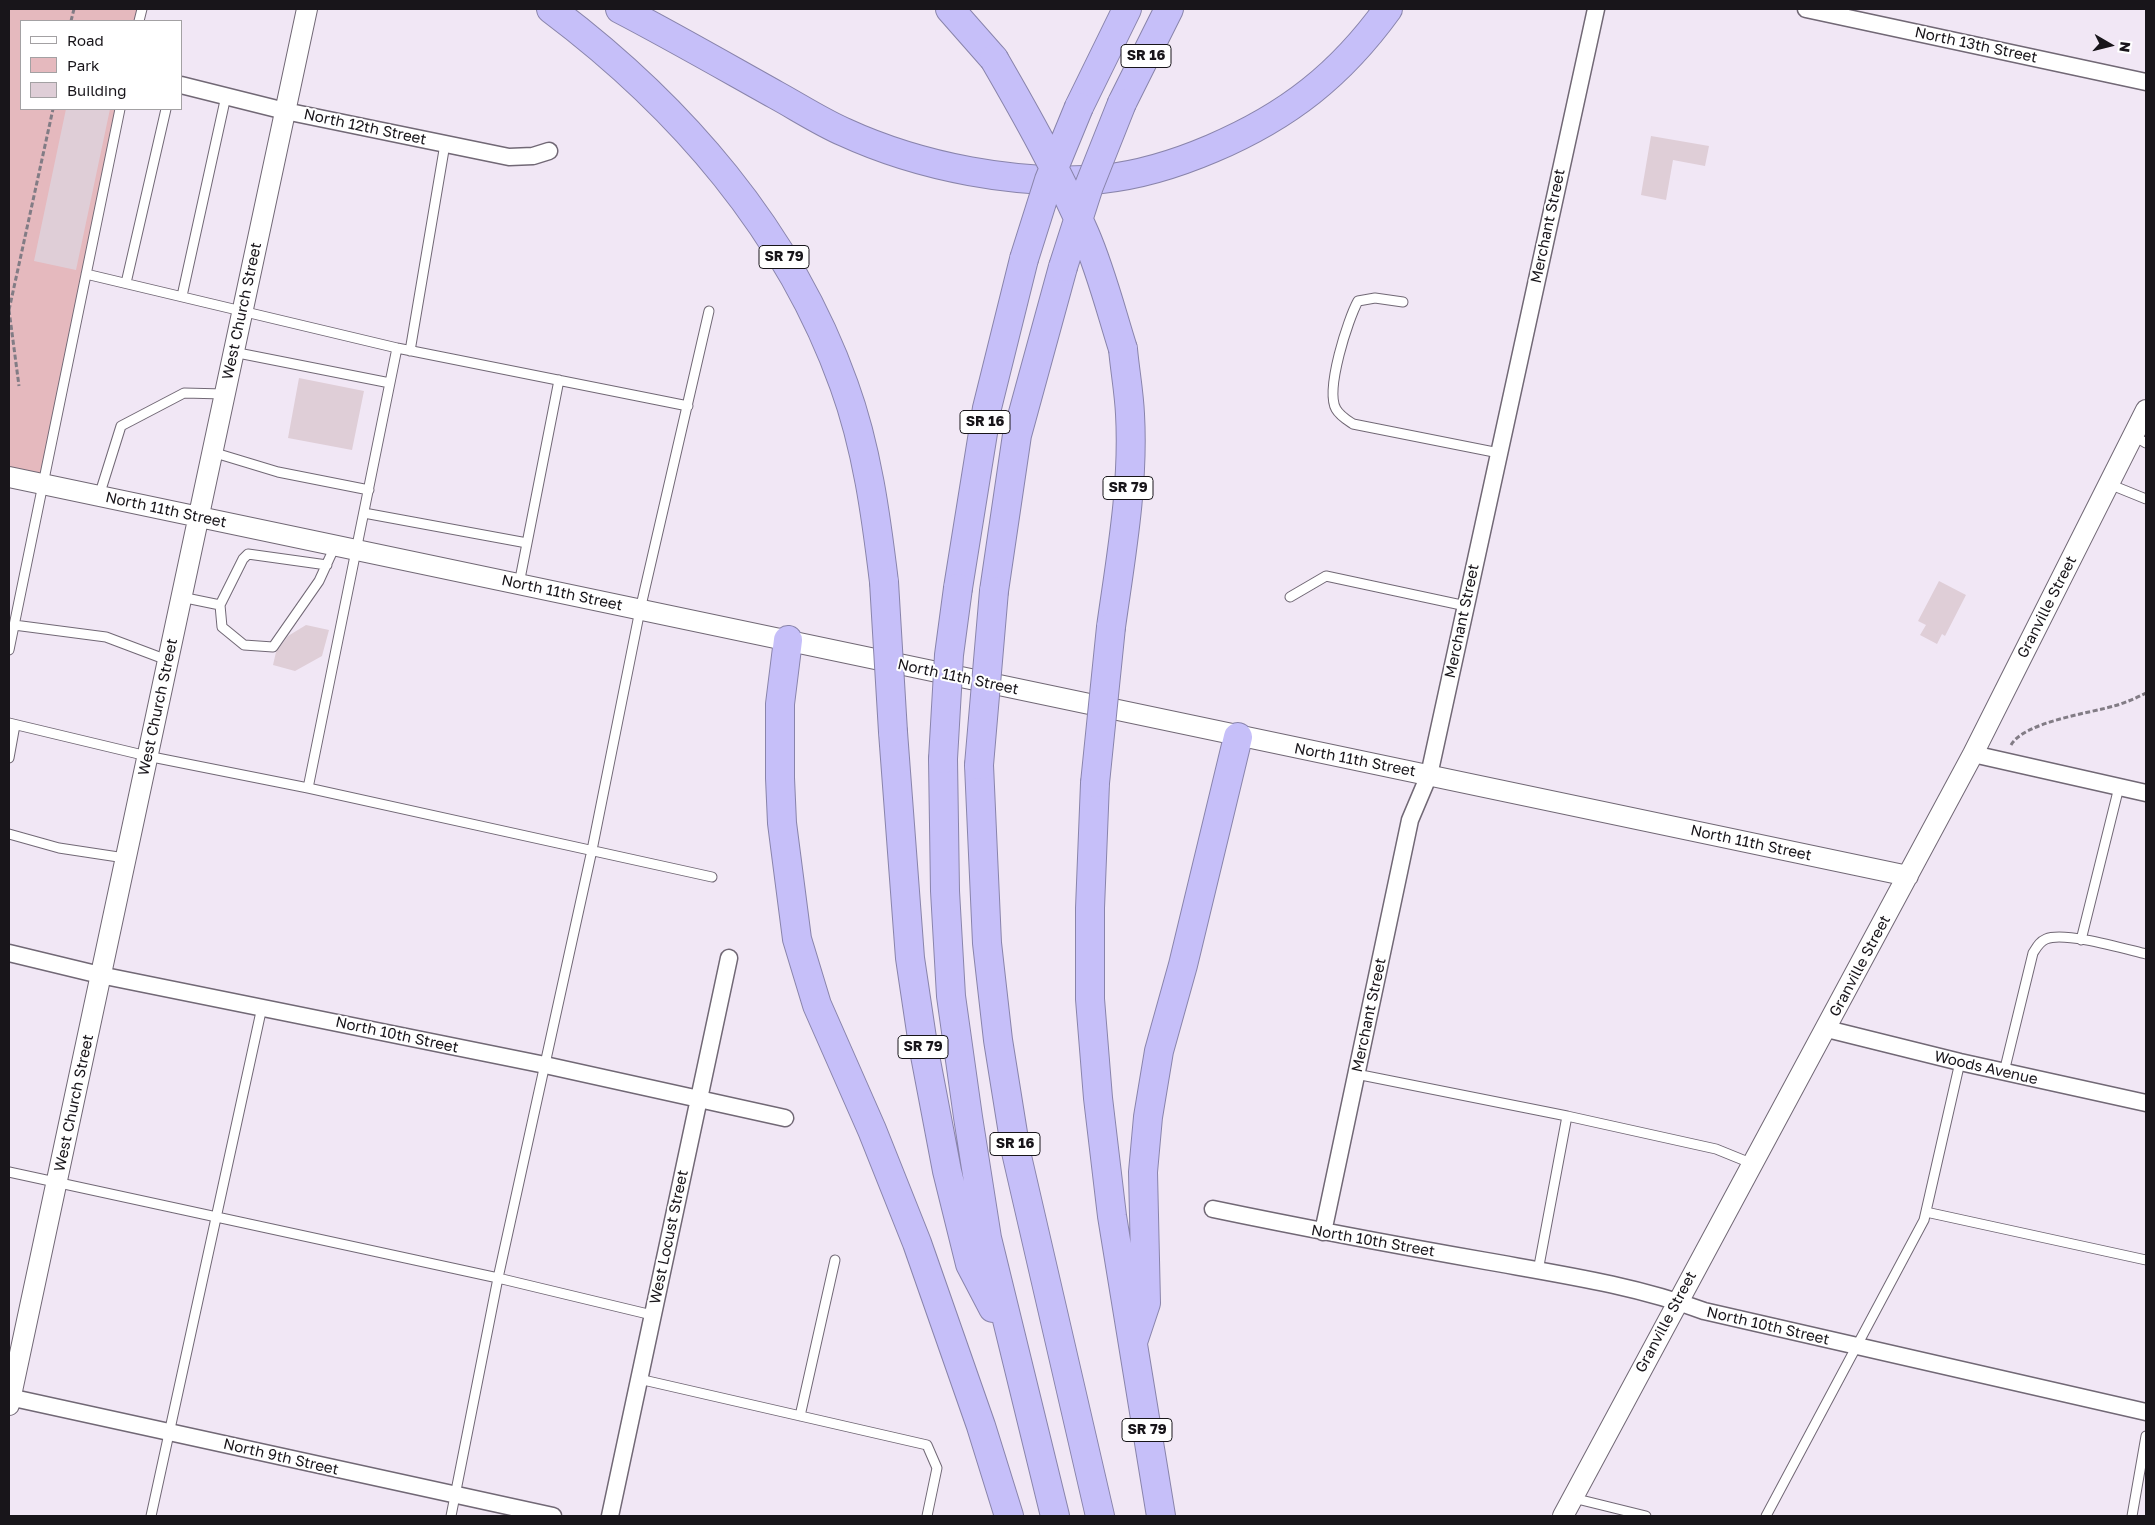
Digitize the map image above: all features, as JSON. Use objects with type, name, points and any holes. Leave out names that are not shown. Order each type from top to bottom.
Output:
[{"type":"highway","name":"SR 79","points":[[550,9],[636,79],[690,134],[761,221],[800,284],[831,351],[856,424],[872,496],[884,582],[910,958],[923,1045],[947,1170],[970,1264],[1014,1347]]},
{"type":"highway","points":[[620,9],[844,132],[916,159],[963,170],[1037,179],[1102,179],[1147,171],[1198,155],[1260,124],[1312,90],[1369,34],[1388,9]]},
{"type":"highway","name":"SR 79","points":[[950,9],[994,58],[1035,129],[1086,235],[1123,349],[1130,414],[1126,525],[1111,626],[1095,783],[1090,908],[1090,1000],[1112,1216],[1161,1516]]},
{"type":"highway","name":"SR 16","points":[[1055,1516],[987,1238],[951,996],[945,891],[943,759],[950,655],[958,588],[987,408],[1024,259],[1049,180],[1078,107],[1127,9]]},
{"type":"highway","name":"SR 16","points":[[1100,1516],[1016,1152],[999,1050],[987,943],[978,764],[994,591],[1017,435],[1062,267],[1089,186],[1122,103],[1169,9]]},
{"type":"highway","points":[[788,640],[780,704],[780,778],[782,823],[797,939],[817,1005],[872,1130],[917,1243],[981,1426],[1009,1516]]},
{"type":"highway","points":[[1132,1343],[1146,1303],[1143,1172],[1148,1117],[1159,1051],[1183,965],[1238,737]]},
{"type":"street","name":"West Church Street","points":[[9,1399],[58,1181],[100,975],[307,9]]},
{"type":"street","name":"Merchant Street","points":[[1322,1232],[1410,820],[1429,775],[1596,9]]},
{"type":"street","name":"North 13th Street","points":[[1806,9],[2146,82]]},
{"type":"street","name":"North 12th Street","points":[[182,85],[285,111],[509,157],[533,156],[549,151]]},
{"type":"street","name":"Granville Street","points":[[1563,1516],[1677,1301],[1827,1029],[1973,754],[2109,484],[2140,440],[2146,410]]},
{"type":"street","name":"North 11th Street","points":[[9,477],[788,640],[1238,737],[1429,775],[1908,876]]},
{"type":"street","points":[[1973,754],[2146,793]]},
{"type":"street","name":"North 10th Street","points":[[9,953],[100,975],[545,1065],[785,1118]]},
{"type":"street","name":"West Locust Street","points":[[610,1516],[729,958]]},
{"type":"street","name":"Woods Avenue","points":[[1827,1029],[1960,1062],[2146,1102]]},
{"type":"street","name":"North 10th Street","points":[[1213,1209],[1322,1232],[1538,1271],[1677,1301],[1704,1311],[2146,1412]]},
{"type":"street","name":"North 9th Street","points":[[9,1399],[553,1516]]},
{"type":"lane","points":[[182,296],[226,96]]},
{"type":"lane","points":[[9,650],[120,110]]},
{"type":"lane","points":[[126,283],[166,110]]},
{"type":"lane","points":[[410,351],[445,144]]},
{"type":"lane","points":[[86,274],[410,351],[688,406]]},
{"type":"lane","points":[[1403,302],[1375,298],[1358,301],[1351,314],[1334,379],[1332,395],[1335,409],[1343,418],[1354,424],[1499,453]]},
{"type":"lane","points":[[451,1516],[498,1278],[592,850],[640,610],[709,311]]},
{"type":"lane","points":[[308,788],[397,348]]},
{"type":"lane","points":[[233,352],[390,383]]},
{"type":"lane","points":[[519,584],[559,380]]},
{"type":"lane","points":[[98,496],[122,426],[184,393],[224,394]]},
{"type":"lane","points":[[212,452],[278,472],[369,490]]},
{"type":"lane","points":[[2109,484],[2146,499]]},
{"type":"lane","points":[[364,513],[527,543]]},
{"type":"lane","points":[[327,565],[248,554],[243,559],[220,605],[222,627],[244,645],[274,647],[319,581],[327,565],[336,546]]},
{"type":"lane","points":[[1290,597],[1326,576],[1466,606]]},
{"type":"lane","points":[[181,597],[220,605]]},
{"type":"lane","points":[[14,625],[106,637],[167,660]]},
{"type":"lane","points":[[9,758],[12,724],[147,756],[308,788],[712,877]]},
{"type":"lane","points":[[2081,940],[2119,787]]},
{"type":"lane","points":[[9,834],[59,848],[125,858]]},
{"type":"lane","points":[[2004,1072],[2033,953],[2039,942],[2057,936],[2146,954]]},
{"type":"lane","points":[[150,1516],[262,1007]]},
{"type":"lane","points":[[1766,1516],[1924,1220],[1960,1062]]},
{"type":"lane","points":[[1356,1074],[1567,1116],[1716,1149],[1753,1164]]},
{"type":"lane","points":[[1538,1271],[1567,1116]]},
{"type":"lane","points":[[9,1172],[58,1181],[498,1278],[652,1315]]},
{"type":"lane","points":[[1926,1212],[2146,1260]]},
{"type":"lane","points":[[800,1416],[835,1260]]},
{"type":"lane","points":[[639,1379],[927,1445],[937,1468],[927,1516]]},
{"type":"lane","points":[[2132,1516],[2146,1436]]},
{"type":"lane","points":[[1573,1498],[1646,1516]]},
{"type":"path","points":[[19,386],[9,310],[53,110]]},
{"type":"path","points":[[2002,760],[2015,738],[2055,720],[2114,706],[2146,694]]},
{"type":"green space","points":[[9,9],[142,9],[139,20],[20,20],[20,110],[120,110],[44,484],[9,477]]},
{"type":"building","points":[[66,110],[110,110],[76,270],[34,261]]},
{"type":"building","points":[[1651,136],[1709,146],[1705,166],[1673,160],[1666,200],[1641,195]]},
{"type":"building","points":[[299,378],[364,391],[352,450],[288,438]]},
{"type":"building","points":[[1939,581],[1966,595],[1945,636],[1942,634],[1937,644],[1920,635],[1926,625],[1918,621]]},
{"type":"building","points":[[306,625],[329,630],[322,656],[295,671],[273,665],[276,652],[288,636]]}]
